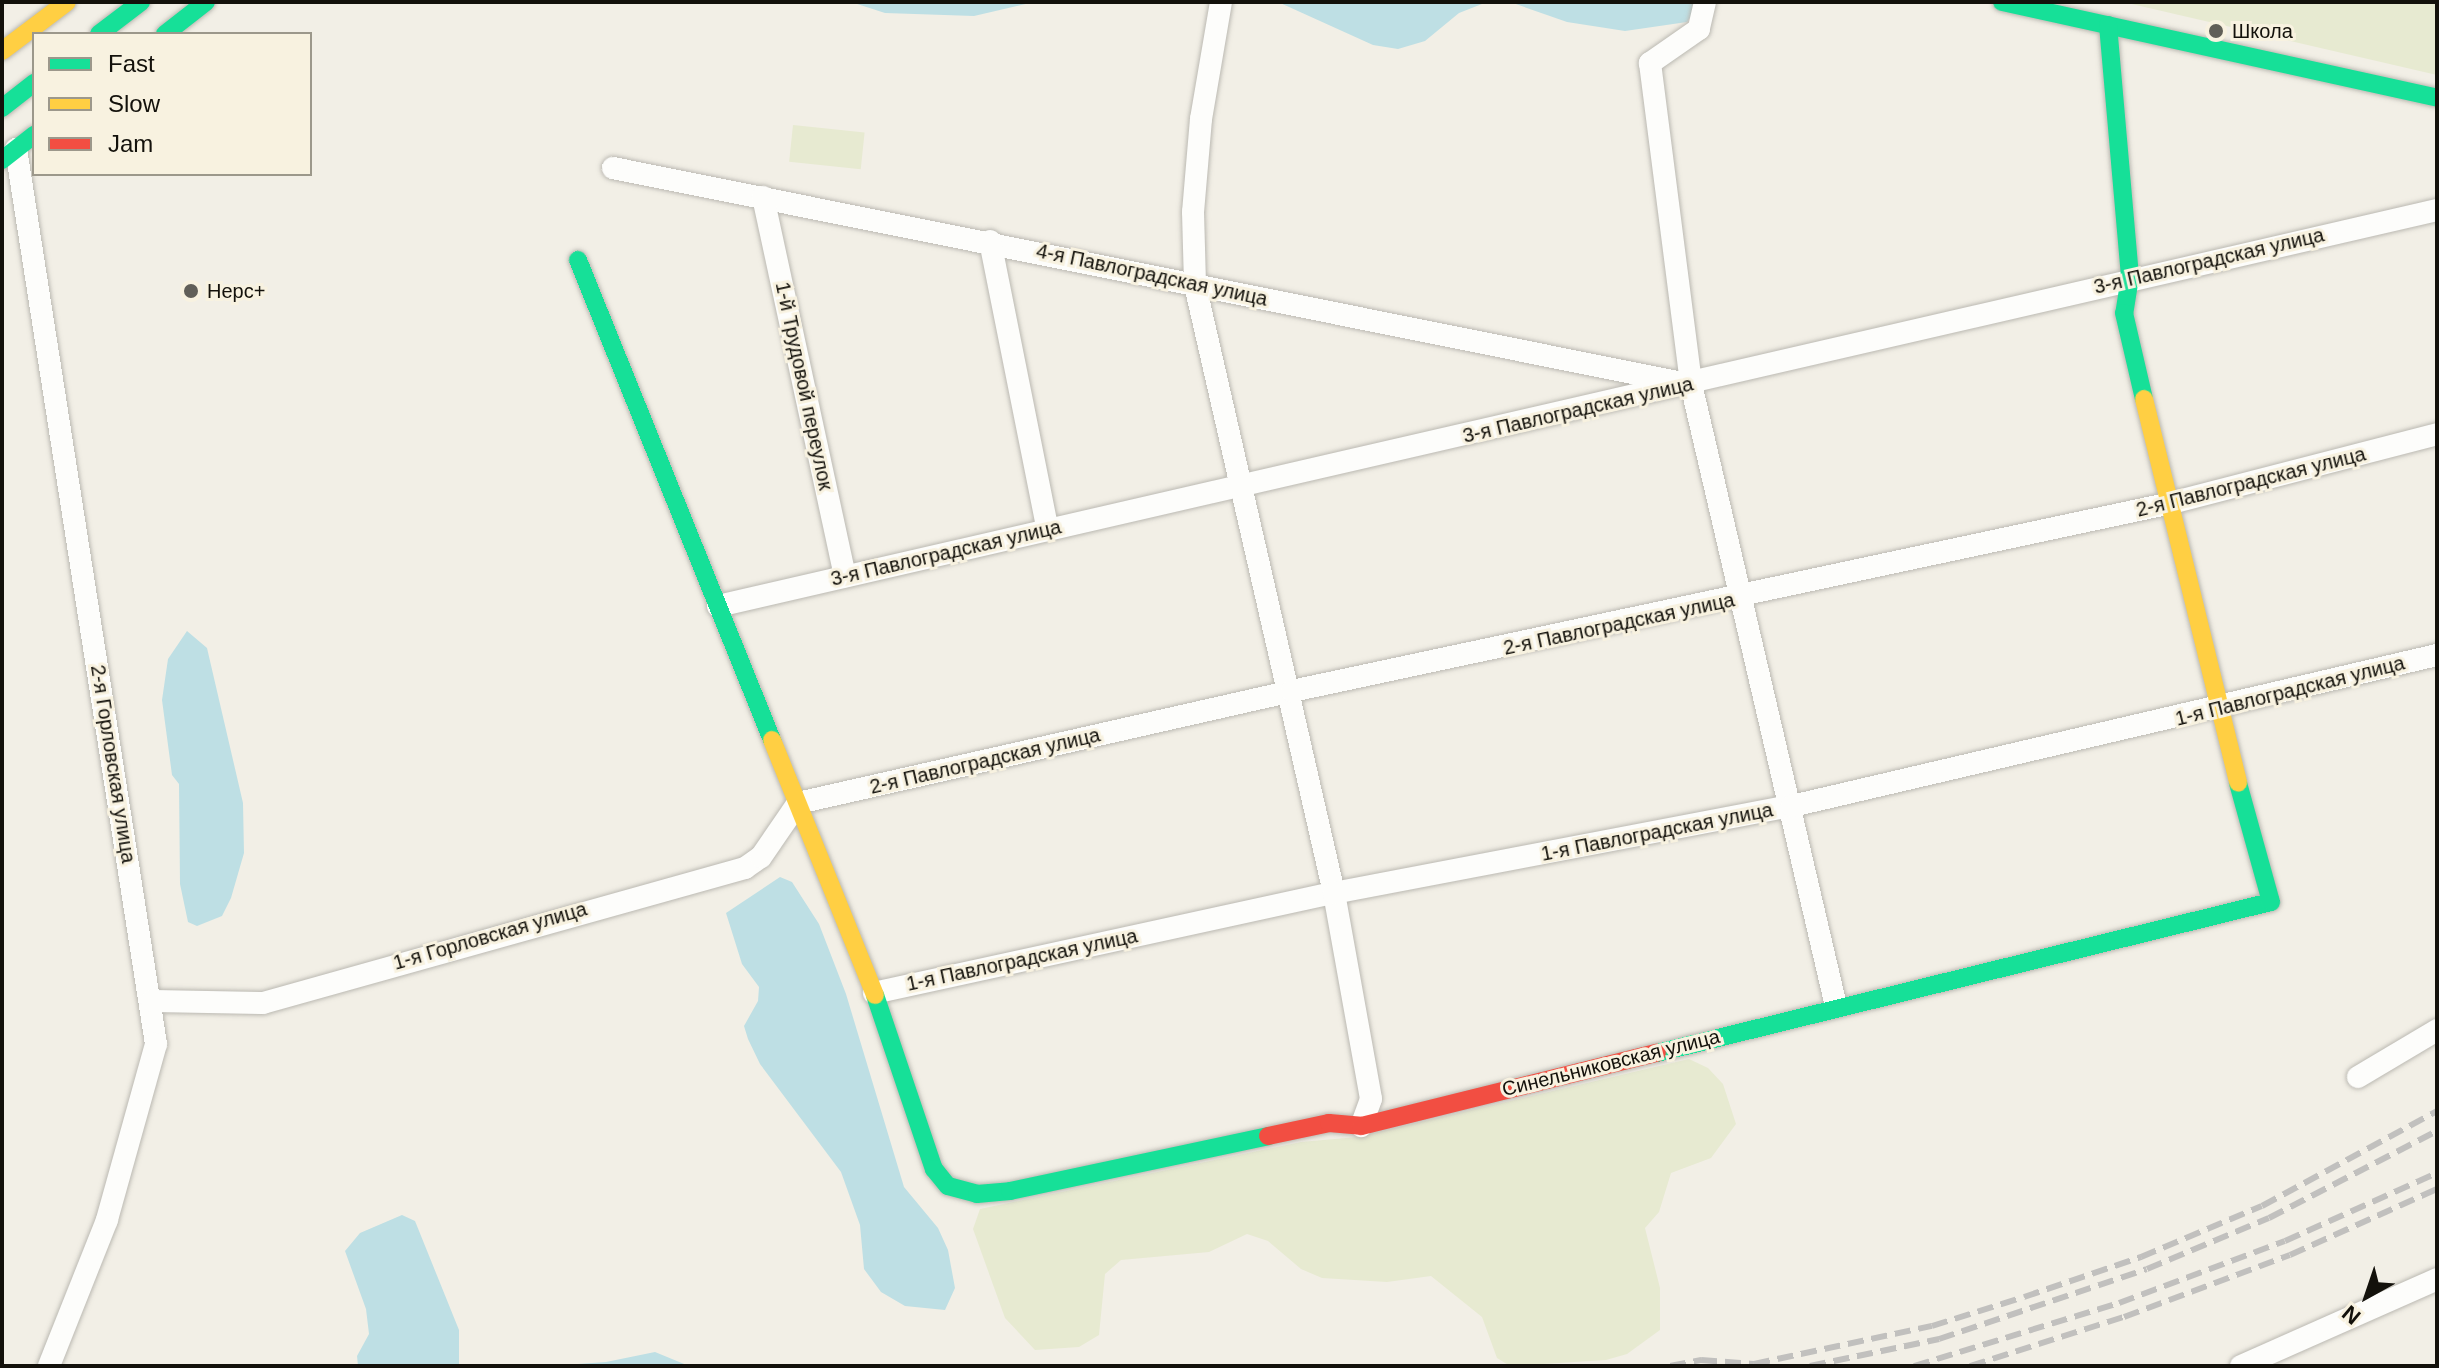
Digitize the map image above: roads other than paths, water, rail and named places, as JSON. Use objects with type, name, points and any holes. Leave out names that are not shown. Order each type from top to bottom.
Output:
[{"type":"street","points":[[2,51],[67,2]]},
{"type":"street","points":[[102,32],[141,2]]},
{"type":"street","points":[[168,32],[206,2]]},
{"type":"street","points":[[1221,2],[1201,119],[1193,212],[1195,285],[1292,691],[1334,893],[1371,1099],[1361,1126]]},
{"type":"street","points":[[1705,2],[1699,29],[1650,63],[1691,384],[1792,806],[1836,1006]]},
{"type":"street","points":[[2002,2],[2437,98]]},
{"type":"street","points":[[2108,25],[2130,277],[2124,313],[2218,709]]},
{"type":"street","points":[[2,108],[32,85]]},
{"type":"street","name":"2-я Горловская улица","points":[[17,148],[152,1001],[156,1044],[107,1220],[49,1366]]},
{"type":"street","name":"4-я Павлоградская улица","points":[[613,168],[990,241],[1691,384]]},
{"type":"street","name":"1-й Трудовой переулок","points":[[763,197],[845,576]]},
{"type":"street","name":"3-я Павлоградская улица","points":[[718,606],[1691,384],[2130,277],[2437,210]]},
{"type":"street","points":[[990,241],[1048,530]]},
{"type":"street","points":[[578,260],[874,993]]},
{"type":"street","name":"2-я Павлоградская улица","points":[[798,803],[1292,691],[1742,599],[2171,503],[2437,434]]},
{"type":"street","name":"1-я Павлоградская улица","points":[[874,993],[1334,893],[1792,806],[2218,709],[2437,655]]},
{"type":"street","name":"Синельниковская улица","points":[[874,993],[934,1169],[948,1186],[977,1194],[1010,1191],[1329,1123],[1361,1126],[1836,1006],[2271,902],[2218,709]]},
{"type":"street","name":"1-я Горловская улица","points":[[152,1001],[263,1003],[745,868],[761,857],[798,803]]},
{"type":"street","points":[[2358,1077],[2437,1030]]},
{"type":"street","points":[[2241,1366],[2437,1279]]},
{"type":"water","points":[[851,2],[1034,2],[974,16],[885,13]]},
{"type":"water","points":[[1278,2],[1487,2],[1459,13],[1425,41],[1398,49],[1373,45]]},
{"type":"water","points":[[1510,2],[1701,2],[1687,22],[1625,31],[1567,22]]},
{"type":"water","points":[[187,631],[207,648],[243,803],[244,853],[231,898],[222,916],[197,926],[188,922],[180,884],[179,784],[172,775],[162,700],[168,659]]},
{"type":"water","points":[[780,877],[792,882],[819,924],[846,994],[904,1187],[938,1228],[948,1250],[955,1288],[945,1310],[905,1306],[881,1292],[864,1269],[860,1225],[841,1172],[760,1064],[748,1039],[744,1026],[758,1001],[759,987],[742,964],[726,913]]},
{"type":"water","points":[[402,1215],[415,1221],[459,1330],[459,1366],[358,1366],[357,1356],[369,1334],[366,1309],[345,1251],[360,1233]]},
{"type":"water","points":[[655,1352],[689,1366],[550,1366],[606,1362]]},
{"type":"railway","points":[[1670,1366],[1701,1360],[1754,1364],[1932,1326],[2024,1297],[2141,1257],[2262,1206],[2437,1111]]},
{"type":"railway","points":[[1810,1366],[1939,1339],[2147,1269],[2269,1218],[2437,1131]]},
{"type":"railway","points":[[1914,1366],[2119,1303],[2285,1241],[2437,1173]]},
{"type":"railway","points":[[1970,1366],[2124,1317],[2290,1255],[2437,1189]]},
{"type":"place","name":"Школа","points":[[2216,31]]},
{"type":"place","name":"Нерс+","points":[[191,291]]}]
